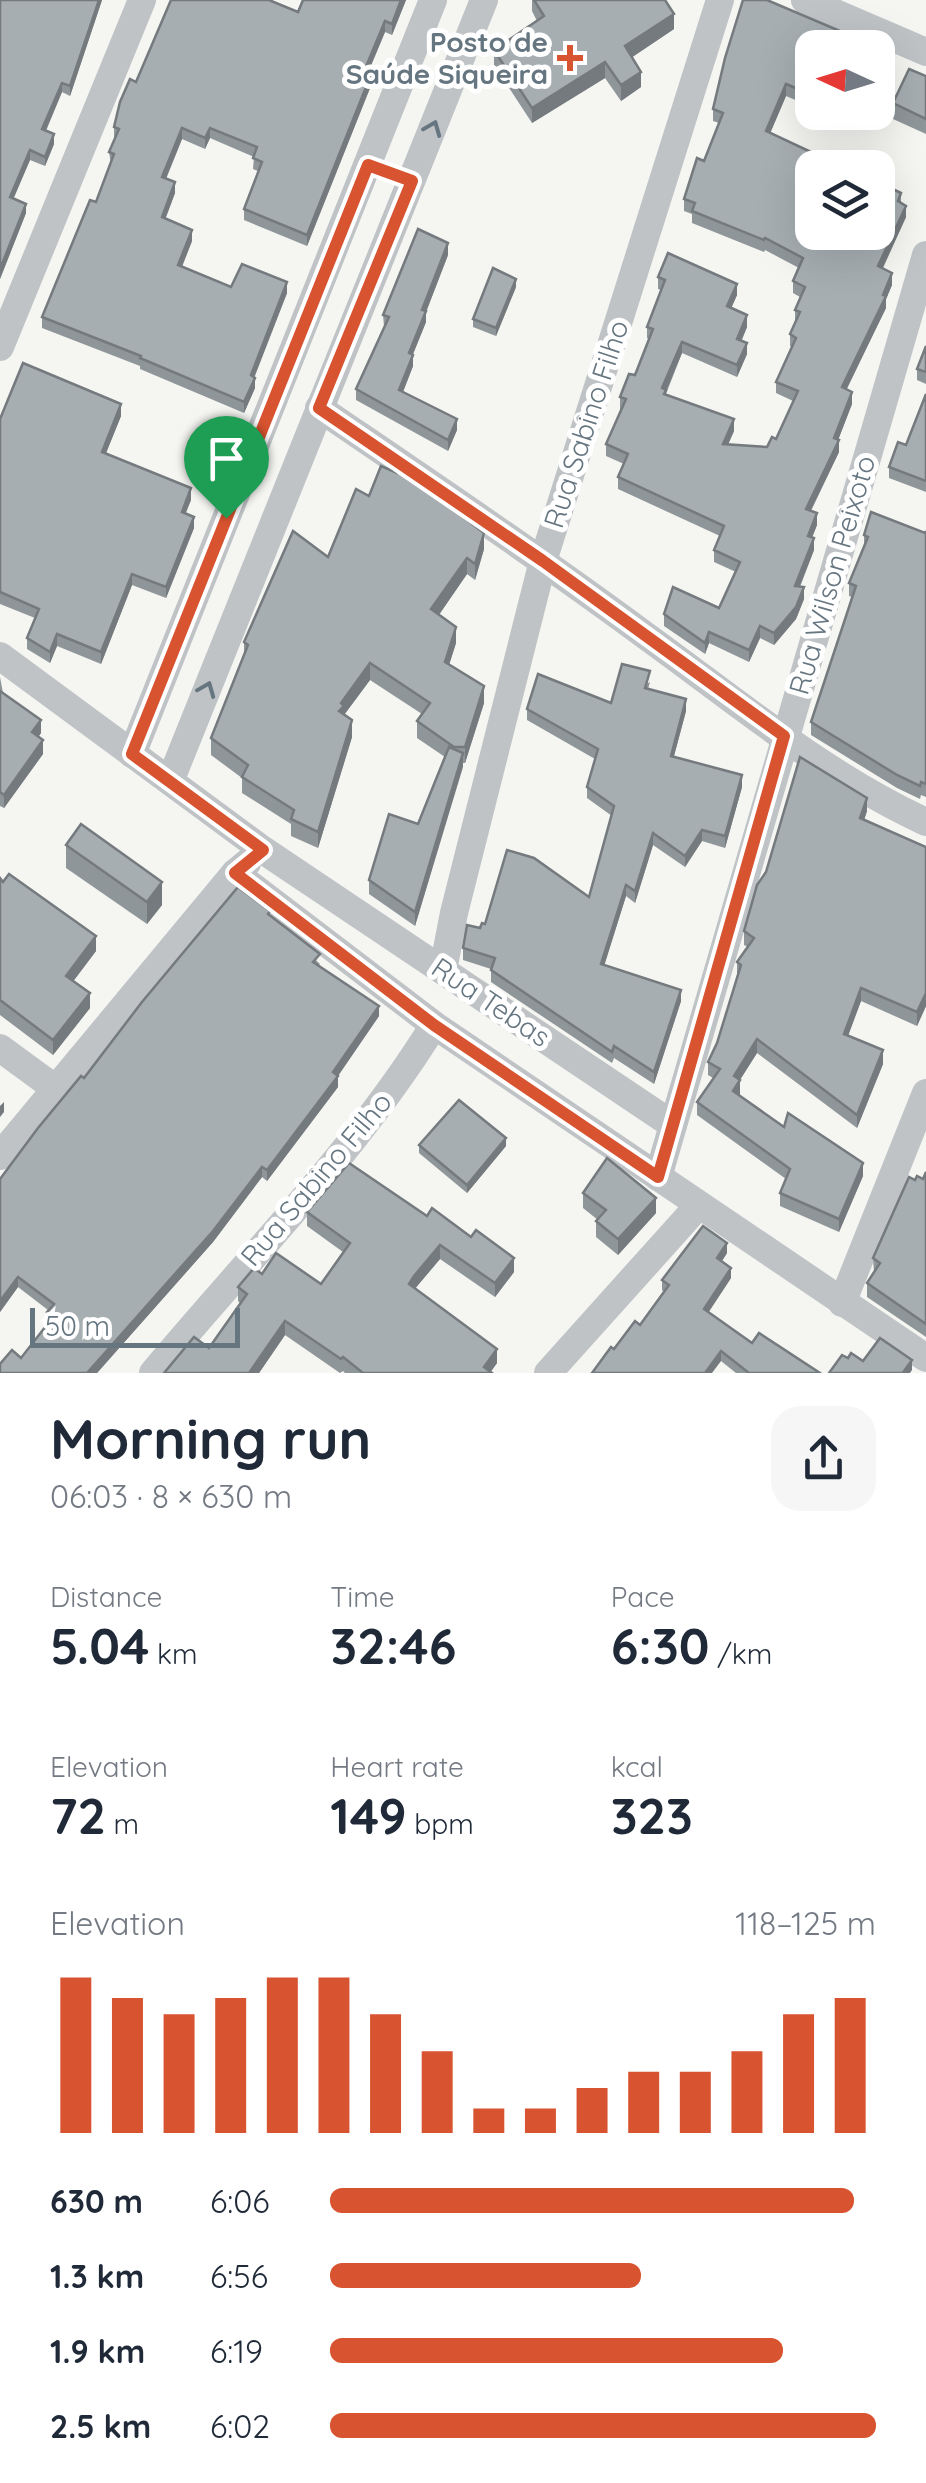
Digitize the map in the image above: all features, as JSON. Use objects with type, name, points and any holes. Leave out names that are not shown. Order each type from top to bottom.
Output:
[{"type":"street","points":[[0,347],[142,0]]},
{"type":"street","points":[[132,754],[433,0]]},
{"type":"street","points":[[171,780],[484,0]]},
{"type":"street","name":"Rua Sabino Filho","points":[[443,970],[543,561],[720,0]]},
{"type":"street","points":[[806,0],[926,52]]},
{"type":"street","points":[[368,165],[412,181]]},
{"type":"street","name":"Rua Wilson Peixoto","points":[[673,1126],[926,255]]},
{"type":"street","points":[[319,408],[543,561],[784,736],[859,786],[926,822]]},
{"type":"street","name":"Rua Tebas","points":[[0,656],[263,850],[673,1126]]},
{"type":"street","points":[[0,1156],[235,873],[263,850]]},
{"type":"street","name":"Rua Tebas","points":[[235,873],[434,1025],[926,1358]]},
{"type":"street","name":"Rua Sabino Filho","points":[[153,1373],[358,1132],[404,1075],[434,1025]]},
{"type":"street","points":[[0,1048],[56,1090]]},
{"type":"street","points":[[842,1303],[926,1093]]},
{"type":"street","points":[[658,1177],[673,1126]]},
{"type":"street","points":[[548,1373],[698,1206]]},
{"type":"building","points":[[0,0],[99,0],[70,86],[62,83],[42,129],[54,134],[45,157],[30,150],[10,197],[26,204],[0,269]]},
{"type":"building","points":[[171,0],[269,0],[298,12],[303,0],[401,0],[392,24],[385,21],[365,69],[372,72],[307,235],[244,209],[262,162],[253,158],[257,147],[210,128],[205,138],[182,128],[162,177],[175,182],[162,217],[192,230],[178,265],[231,287],[242,264],[287,282],[244,402],[42,317],[90,200],[96,202],[114,154],[109,152],[119,129],[114,127],[120,102],[130,79],[136,82]]},
{"type":"building","points":[[534,0],[665,0],[674,14],[625,46],[641,72],[621,85],[605,62],[532,108],[494,50],[544,16]]},
{"type":"building","points":[[743,0],[767,0],[838,30],[795,30],[795,88],[786,84],[766,131],[807,150],[795,150],[795,250],[885,250],[878,266],[892,273],[883,295],[886,296],[842,387],[852,392],[834,438],[839,440],[806,509],[817,513],[808,536],[814,538],[795,586],[804,587],[796,607],[774,633],[760,626],[749,650],[709,632],[705,643],[664,614],[673,587],[719,608],[740,562],[714,550],[724,526],[618,477],[628,454],[606,444],[626,399],[620,397],[629,374],[635,375],[653,329],[647,327],[665,280],[658,277],[668,253],[737,284],[727,306],[747,315],[737,339],[747,343],[737,365],[682,342],[662,388],[666,390],[664,394],[734,419],[723,444],[767,447],[772,437],[776,439],[798,391],[776,382],[796,338],[790,334],[805,287],[793,281],[803,258],[765,238],[692,211],[695,203],[684,199],[697,158],[704,161],[723,113],[713,109]]},
{"type":"building","points":[[909,69],[926,76],[926,119],[895,104]]},
{"type":"building","points":[[895,190],[901,193],[898,201],[906,206],[895,230]]},
{"type":"building","points":[[418,229],[448,243],[422,310],[426,311],[399,390],[457,419],[448,440],[356,389],[389,317],[383,315]]},
{"type":"building","points":[[493,268],[516,279],[496,328],[473,319]]},
{"type":"building","points":[[926,346],[926,372],[917,369]]},
{"type":"building","points":[[23,363],[121,404],[102,452],[191,488],[182,512],[194,517],[166,587],[132,574],[101,652],[57,634],[50,652],[27,638],[39,609],[0,592],[0,419]]},
{"type":"building","points":[[926,394],[926,481],[889,467],[898,442],[906,445]]},
{"type":"building","points":[[381,466],[397,473],[400,468],[484,533],[475,564],[467,558],[431,609],[456,627],[445,662],[484,686],[465,747],[454,747],[417,721],[430,703],[370,663],[341,703],[344,706],[339,711],[352,720],[318,832],[291,819],[294,810],[242,777],[248,765],[211,738],[248,645],[244,642],[293,531],[328,557],[356,489],[369,496]]},
{"type":"building","points":[[871,512],[926,531],[926,784],[921,782],[920,786],[811,722],[856,586],[849,583],[868,537],[864,535]]},
{"type":"building","points":[[622,664],[650,671],[645,688],[686,699],[671,756],[742,775],[725,836],[702,830],[685,856],[653,833],[635,891],[626,885],[601,964],[681,990],[654,1072],[614,1046],[612,1052],[491,970],[495,958],[463,948],[467,925],[480,928],[485,924],[507,850],[534,858],[589,897],[614,806],[587,787],[598,749],[527,709],[538,674],[611,703]]},
{"type":"building","points":[[0,691],[41,720],[32,732],[43,740],[4,795],[0,792]]},
{"type":"building","points":[[449,747],[463,753],[415,912],[369,880],[389,814],[418,824]]},
{"type":"building","points":[[800,757],[867,798],[860,818],[926,847],[926,993],[917,1012],[861,988],[844,1034],[883,1050],[857,1115],[757,1039],[734,1076],[740,1080],[733,1091],[784,1127],[788,1113],[863,1163],[839,1219],[780,1193],[790,1169],[697,1102],[720,1069],[708,1062],[741,965],[737,962],[754,938],[744,931]]},
{"type":"building","points":[[81,824],[162,882],[147,902],[66,845]]},
{"type":"building","points":[[9,874],[96,936],[66,976],[90,993],[53,1040],[0,1000],[0,878],[3,882]]},
{"type":"building","points":[[238,887],[320,954],[313,962],[379,1006],[333,1072],[338,1076],[267,1170],[262,1167],[213,1231],[87,1373],[0,1373],[0,1364],[12,1350],[21,1358],[53,1317],[47,1312],[54,1304],[18,1277],[0,1301],[0,1179]]},
{"type":"building","points":[[459,1100],[506,1138],[467,1185],[419,1145]]},
{"type":"building","points":[[607,1158],[656,1198],[618,1239],[596,1221],[606,1210],[583,1193]]},
{"type":"building","points":[[349,1163],[427,1216],[432,1208],[471,1237],[476,1230],[514,1258],[495,1283],[440,1245],[409,1284],[497,1349],[484,1367],[492,1373],[363,1373],[285,1321],[249,1373],[164,1373],[194,1337],[209,1348],[247,1294],[238,1287],[254,1268],[262,1274],[276,1253],[321,1284],[350,1243],[307,1212]]},
{"type":"building","points":[[926,1172],[926,1324],[867,1283],[880,1263],[873,1258],[909,1177],[923,1179]]},
{"type":"building","points":[[703,1226],[727,1243],[717,1258],[731,1268],[704,1309],[752,1343],[759,1333],[820,1373],[749,1373],[721,1351],[705,1373],[592,1373],[635,1321],[640,1325],[669,1285],[662,1280]]},
{"type":"building","points":[[880,1338],[912,1360],[904,1371],[908,1373],[829,1373],[842,1355],[848,1358],[851,1353],[863,1361]]},
{"type":"place","name":"Posto de Saúde Siqueira","points":[[570,58]]},
{"type":"route","points":[[368,165],[412,181],[319,408],[543,561],[784,736],[658,1177],[434,1025],[235,873],[263,850],[132,754],[226,518],[368,165]]}]
